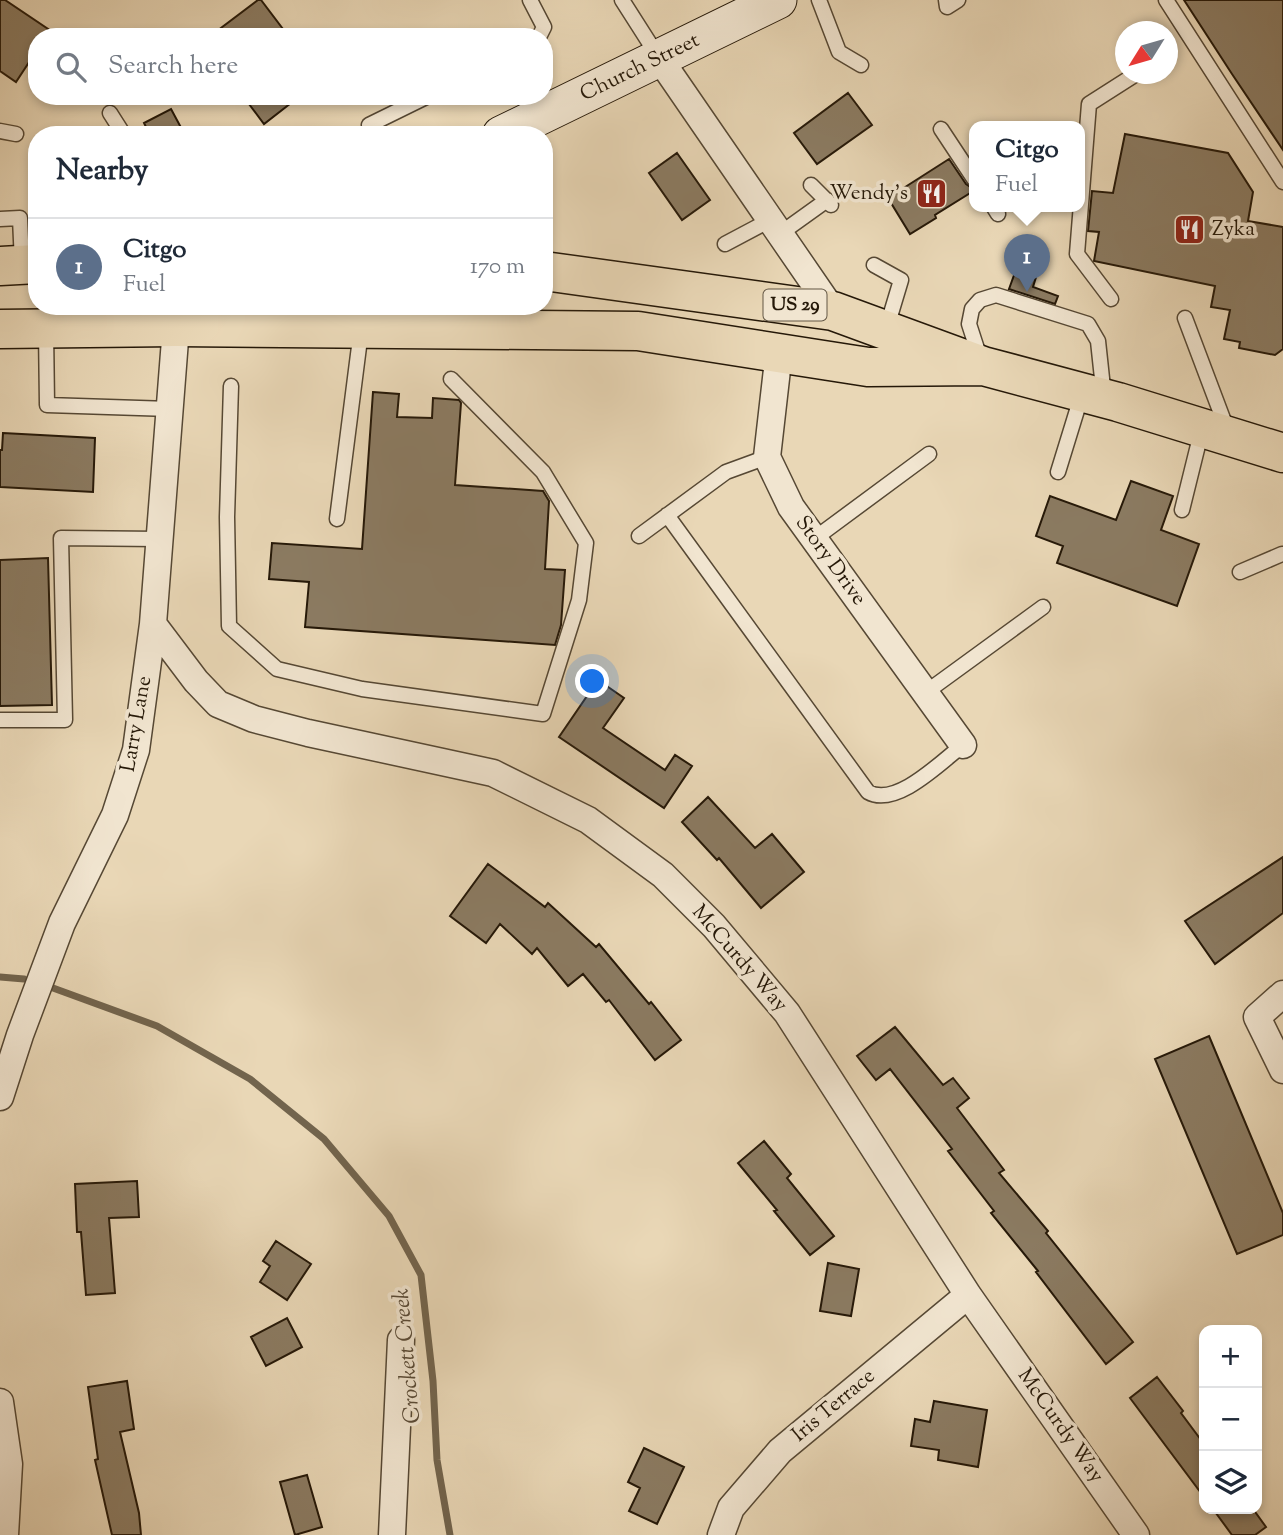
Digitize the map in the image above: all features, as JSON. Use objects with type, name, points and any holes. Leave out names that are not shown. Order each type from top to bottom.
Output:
[{"type":"highway","name":"US 29","points":[[553,272],[833,311],[983,366],[1283,453]]},
{"type":"highway","name":"US 29","points":[[0,329],[176,327],[364,318],[638,331],[868,367],[983,366]]},
{"type":"main road","name":"Church Street","points":[[519,126],[778,0]]},
{"type":"street","points":[[659,58],[833,311]]},
{"type":"street","name":"Larry Lane","points":[[0,1097],[62,923],[116,815],[136,750],[153,624],[176,327]]},
{"type":"street","points":[[767,457],[779,352]]},
{"type":"street","name":"Story Drive","points":[[767,457],[791,507],[963,745]]},
{"type":"street","name":"McCurdy Way","points":[[153,624],[196,681],[218,705],[254,719],[307,733],[493,773],[588,820],[663,875],[715,926],[787,1013],[968,1295],[1136,1535]]},
{"type":"street","points":[[1283,994],[1257,1017],[1283,1070]]},
{"type":"street","name":"Iris Terrace","points":[[721,1535],[731,1508],[779,1451],[968,1295]]},
{"type":"street","points":[[392,1535],[401,1340]]},
{"type":"street","points":[[0,1402],[9,1464],[5,1535]]},
{"type":"lane","points":[[530,0],[544,28]]},
{"type":"lane","points":[[622,0],[659,58]]},
{"type":"lane","points":[[819,0],[839,52],[861,65]]},
{"type":"lane","points":[[946,0],[947,7],[958,0]]},
{"type":"lane","points":[[1166,0],[1283,182]]},
{"type":"lane","points":[[1085,154],[1089,104],[1120,84]]},
{"type":"lane","points":[[369,125],[410,105]]},
{"type":"lane","points":[[110,113],[118,126]]},
{"type":"lane","points":[[941,129],[969,170]]},
{"type":"lane","points":[[0,131],[16,134]]},
{"type":"lane","points":[[725,244],[829,203],[811,185]]},
{"type":"lane","points":[[1080,212],[1077,254],[1111,299]]},
{"type":"lane","points":[[0,219],[20,218],[20,265]]},
{"type":"lane","points":[[874,265],[901,280],[886,330]]},
{"type":"lane","points":[[983,366],[969,324],[972,309],[980,300],[996,295],[1088,324],[1098,341],[1093,396],[1058,472]]},
{"type":"lane","points":[[337,519],[364,318]]},
{"type":"lane","points":[[1182,510],[1216,432],[1185,318]]},
{"type":"lane","points":[[46,328],[47,405],[170,410]]},
{"type":"lane","points":[[232,387],[227,517],[229,626],[277,668],[362,689],[542,714],[579,600],[586,543],[543,472],[451,379]]},
{"type":"lane","points":[[814,539],[929,454]]},
{"type":"lane","points":[[639,536],[726,472],[767,457]]},
{"type":"lane","points":[[667,515],[869,792],[876,797],[887,797],[903,791],[963,745]]},
{"type":"lane","points":[[0,720],[65,720],[61,538],[159,540]]},
{"type":"lane","points":[[1240,572],[1282,554]]},
{"type":"lane","points":[[925,693],[1043,607]]},
{"type":"building","points":[[0,0],[5,0],[47,28],[28,28],[28,64],[16,82],[0,71]]},
{"type":"building","points":[[261,0],[282,28],[221,28]]},
{"type":"building","points":[[1184,0],[1283,0],[1283,150],[1232,74]]},
{"type":"building","points":[[848,93],[872,125],[817,164],[794,133]]},
{"type":"building","points":[[250,105],[288,105],[264,124]]},
{"type":"building","points":[[171,109],[180,126],[146,126],[144,123]]},
{"type":"building","points":[[1125,134],[1228,153],[1253,192],[1248,221],[1283,227],[1283,349],[1275,355],[1239,348],[1240,342],[1224,339],[1230,310],[1211,307],[1215,286],[1094,261],[1099,232],[1088,231],[1092,191],[1113,193]]},
{"type":"building","points":[[677,153],[710,200],[682,220],[649,173]]},
{"type":"building","name":"Wendy's","points":[[949,159],[969,186],[969,194],[910,234],[888,198]]},
{"type":"building","points":[[1017,267],[1037,274],[1033,287],[1058,296],[1055,304],[1009,289]]},
{"type":"building","points":[[373,392],[399,394],[397,417],[432,418],[433,398],[459,400],[461,403],[455,485],[543,491],[549,501],[545,569],[565,570],[561,625],[555,645],[305,627],[309,582],[269,579],[272,543],[362,549]]},
{"type":"building","points":[[3,433],[95,438],[93,492],[0,487]]},
{"type":"building","points":[[1131,481],[1173,496],[1161,530],[1199,544],[1177,606],[1057,563],[1063,546],[1036,536],[1050,496],[1116,520]]},
{"type":"building","points":[[48,558],[52,705],[0,706],[0,560]]},
{"type":"building","points":[[598,680],[624,698],[603,728],[665,770],[675,755],[692,766],[664,808],[559,737]]},
{"type":"building","points":[[708,797],[755,848],[772,834],[804,872],[761,908],[719,858],[717,860],[682,822]]},
{"type":"building","points":[[1283,857],[1283,913],[1215,964],[1185,921]]},
{"type":"building","points":[[488,864],[545,907],[548,903],[596,947],[599,944],[681,1040],[655,1060],[609,1000],[606,1002],[583,974],[568,986],[537,948],[532,954],[500,924],[486,943],[450,916]]},
{"type":"building","points":[[895,1027],[943,1085],[953,1078],[969,1098],[957,1108],[1004,1170],[999,1173],[1048,1231],[1046,1233],[1133,1342],[1106,1364],[1036,1272],[1038,1271],[991,1213],[994,1211],[948,1151],[952,1149],[890,1069],[876,1080],[857,1056]]},
{"type":"building","points":[[1209,1036],[1283,1213],[1283,1235],[1237,1254],[1155,1059]]},
{"type":"building","points":[[764,1141],[791,1174],[787,1178],[834,1236],[810,1255],[738,1163]]},
{"type":"building","points":[[137,1181],[139,1217],[109,1218],[115,1293],[86,1295],[81,1232],[77,1232],[75,1184]]},
{"type":"building","points":[[276,1241],[311,1264],[287,1300],[260,1282],[270,1266],[263,1261]]},
{"type":"building","points":[[828,1263],[859,1269],[851,1316],[820,1311]]},
{"type":"building","points":[[287,1318],[302,1347],[266,1366],[251,1337]]},
{"type":"building","points":[[1157,1377],[1183,1411],[1181,1413],[1199,1437],[1199,1490],[1130,1398]]},
{"type":"building","points":[[127,1381],[134,1429],[120,1432],[139,1513],[141,1535],[112,1535],[95,1460],[98,1459],[88,1387]]},
{"type":"building","points":[[934,1401],[987,1410],[978,1467],[938,1460],[939,1450],[911,1446],[915,1419],[930,1422]]},
{"type":"building","points":[[644,1448],[684,1467],[657,1524],[629,1511],[640,1488],[628,1482]]},
{"type":"building","points":[[307,1475],[322,1527],[295,1535],[280,1482]]},
{"type":"building","points":[[1217,1514],[1257,1514],[1266,1527],[1255,1535],[1232,1535]]},
{"type":"waterway","points":[[0,977],[24,979]]},
{"type":"waterway","name":"Crockett Creek","points":[[53,988],[157,1026],[250,1079],[324,1139],[389,1216],[421,1275],[433,1381],[437,1460],[450,1535]]},
{"type":"place","name":"Wendy's","points":[[931,194]]},
{"type":"place","name":"Zyka","points":[[1189,230]]},
{"type":"place","name":"Citgo","points":[[1027,292]]}]
